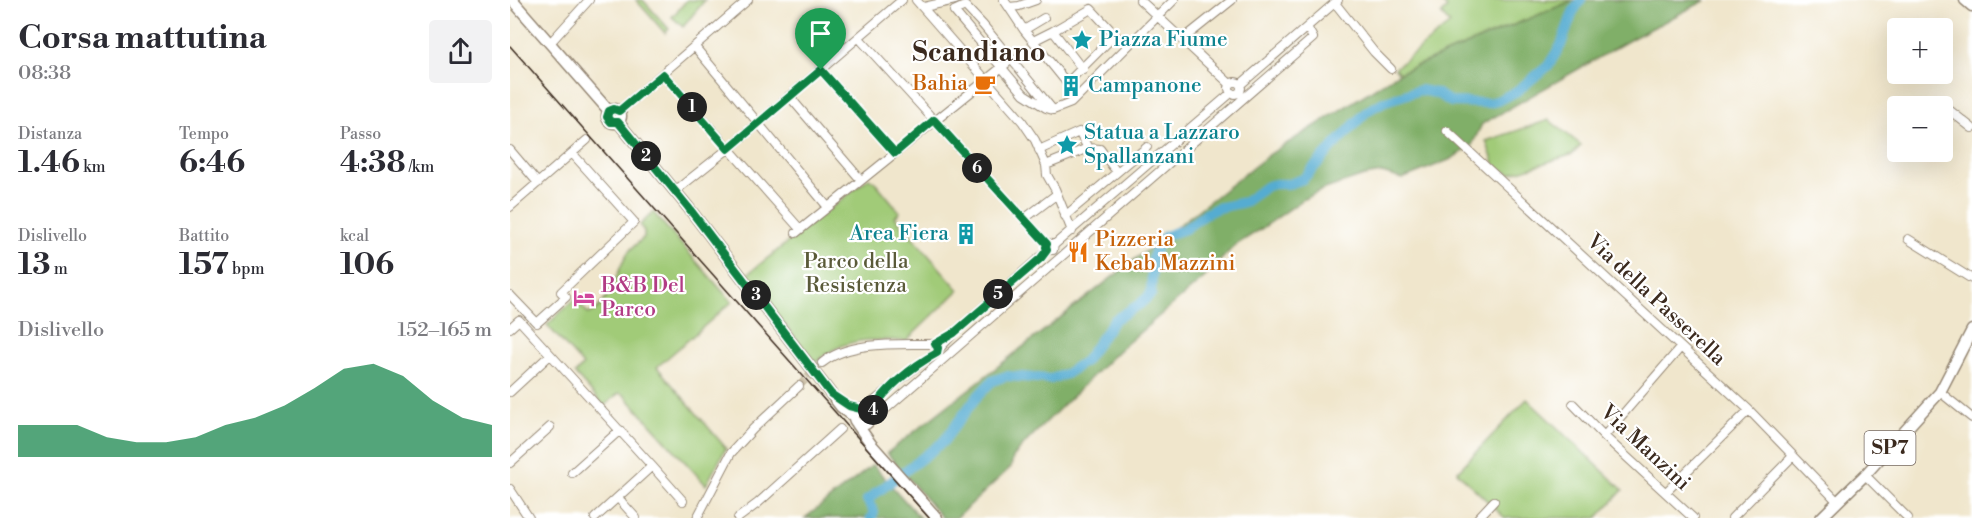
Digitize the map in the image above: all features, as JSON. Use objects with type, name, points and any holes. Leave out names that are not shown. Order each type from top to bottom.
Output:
[{"type":"main road","points":[[512,0],[615,114],[841,407],[862,415],[866,438],[937,518]]},
{"type":"main road","points":[[1965,0],[1972,6]]},
{"type":"main road","name":"SP7","points":[[1826,516],[1837,501],[1940,392],[1972,330]]},
{"type":"street","points":[[550,43],[589,0]]},
{"type":"street","points":[[615,114],[748,0]]},
{"type":"street","points":[[675,191],[728,149],[902,0]]},
{"type":"street","points":[[916,0],[926,4],[1022,121],[1040,150],[1047,175],[1072,231]]},
{"type":"street","points":[[926,4],[955,0]]},
{"type":"street","points":[[1007,4],[1019,6],[1036,0]]},
{"type":"street","points":[[1140,0],[1234,88]]},
{"type":"street","points":[[1053,110],[968,8],[961,7],[954,11],[1027,96],[1053,110],[1067,105],[1072,89],[1120,40],[1156,16],[1174,0]]},
{"type":"street","points":[[1182,40],[1232,0]]},
{"type":"street","points":[[862,415],[920,363],[932,349],[954,333],[1049,246],[1072,231],[1234,88],[1336,2],[1374,52],[1391,69]]},
{"type":"street","points":[[1007,4],[1024,30],[1072,89]]},
{"type":"street","points":[[1033,41],[1091,9],[1120,40]]},
{"type":"street","points":[[1024,30],[1044,18]]},
{"type":"street","points":[[886,409],[1313,38],[1307,27]]},
{"type":"street","points":[[1053,31],[1087,74]]},
{"type":"street","points":[[859,38],[1049,246]]},
{"type":"street","points":[[1072,89],[1120,40]]},
{"type":"street","points":[[695,47],[827,206]]},
{"type":"street","points":[[663,74],[798,231],[1012,59]]},
{"type":"street","points":[[821,70],[895,153]]},
{"type":"street","points":[[789,96],[861,180]]},
{"type":"street","points":[[1953,113],[1972,128]]},
{"type":"street","name":"Via della Passerella","points":[[1447,131],[1749,410],[1837,501]]},
{"type":"street","points":[[1040,150],[1079,132],[1088,148]]},
{"type":"street","points":[[510,207],[587,140]]},
{"type":"street","points":[[1065,216],[1116,170],[1147,147]]},
{"type":"street","points":[[1046,165],[1088,148],[1100,149],[1116,170]]},
{"type":"street","points":[[510,150],[538,183]]},
{"type":"street","points":[[510,295],[537,323],[566,297],[561,292],[634,222],[572,153]]},
{"type":"street","points":[[1024,219],[1057,194]]},
{"type":"street","points":[[1908,238],[1972,279]]},
{"type":"street","points":[[510,328],[519,320],[683,501]]},
{"type":"street","points":[[822,363],[841,351],[854,347],[914,345],[932,349]]},
{"type":"street","points":[[1604,436],[1681,347]]},
{"type":"street","points":[[510,392],[550,355]]},
{"type":"street","points":[[697,518],[731,453],[799,386]]},
{"type":"street","points":[[1940,392],[1972,418]]},
{"type":"street","name":"Via Manzini","points":[[1573,404],[1604,436],[1693,518]]},
{"type":"street","points":[[1666,492],[1749,410]]},
{"type":"street","points":[[510,463],[550,427]]},
{"type":"street","points":[[738,518],[758,503],[840,429]]},
{"type":"street","points":[[572,473],[620,430]]},
{"type":"street","points":[[1732,518],[1792,456]]},
{"type":"street","points":[[595,518],[652,466]]},
{"type":"street","points":[[1864,475],[1908,518]]},
{"type":"street","points":[[510,489],[529,518]]},
{"type":"street","points":[[618,498],[636,518]]},
{"type":"street","points":[[1478,518],[1494,501]]},
{"type":"green space","points":[[636,0],[643,0],[669,29],[665,33]]},
{"type":"green space","points":[[687,0],[705,0],[683,27],[672,17]]},
{"type":"green space","points":[[1440,0],[1574,0],[1399,73],[1395,68],[1450,24],[1441,14],[1447,8]]},
{"type":"green space","points":[[1574,0],[1706,0],[1633,38],[1482,124],[1471,147],[1449,160],[1402,179],[1382,173],[1364,176],[1322,190],[1304,199],[1234,246],[1205,277],[1118,351],[1029,439],[1013,457],[1011,467],[956,518],[942,518],[887,453],[1270,154],[1399,73]]},
{"type":"green space","points":[[1549,120],[1581,145],[1573,154],[1510,174],[1495,166],[1486,141]]},
{"type":"green space","name":"Parco della Resistenza","points":[[869,178],[876,183],[900,212],[895,217],[959,290],[906,341],[869,340],[847,344],[836,348],[816,363],[745,276]]},
{"type":"green space","points":[[653,212],[732,302],[657,367],[726,448],[706,485],[624,395],[619,393],[604,406],[575,374],[583,365],[547,325],[575,299],[589,314],[602,303],[627,254],[644,237],[644,231],[640,225]]},
{"type":"green space","points":[[1527,399],[1623,490],[1597,518],[1505,518],[1457,472]]},
{"type":"green space","points":[[873,465],[920,518],[805,518]]},
{"type":"waterway","points":[[871,518],[874,512],[867,500],[943,442],[975,399],[992,381],[1006,376],[1051,379],[1066,374],[1085,361],[1114,320],[1140,304],[1151,294],[1153,257],[1159,241],[1165,236],[1185,229],[1217,208],[1245,202],[1267,186],[1289,184],[1303,179],[1367,111],[1385,101],[1420,90],[1436,93],[1451,102],[1488,103],[1517,91],[1548,66],[1561,45],[1573,12],[1581,0]]},
{"type":"tunnel","points":[[799,386],[822,363]]},
{"type":"railway","points":[[510,46],[929,518]]},
{"type":"place","name":"Piazza Fiume","points":[[1082,40]]},
{"type":"place","name":"Bahia","points":[[985,84]]},
{"type":"place","name":"Campanone","points":[[1071,86]]},
{"type":"place","name":"Statua a Lazzaro Spallanzani","points":[[1067,145]]},
{"type":"place","name":"Area Fiera","points":[[966,234]]},
{"type":"place","name":"Pizzeria Kebab Mazzini","points":[[1078,252]]},
{"type":"place","name":"B&B Del Parco","points":[[584,298]]},
{"type":"district","name":"Scandiano","points":[[979,53]]},
{"type":"route","points":[[821,70],[895,153],[934,120],[1047,244],[1047,250],[1041,258],[954,333],[935,344],[938,348],[937,353],[920,363],[879,399],[870,416],[867,411],[849,406],[831,394],[675,191],[618,122],[613,123],[607,117],[609,111],[616,109],[619,111],[663,74],[728,149],[821,70]]}]
